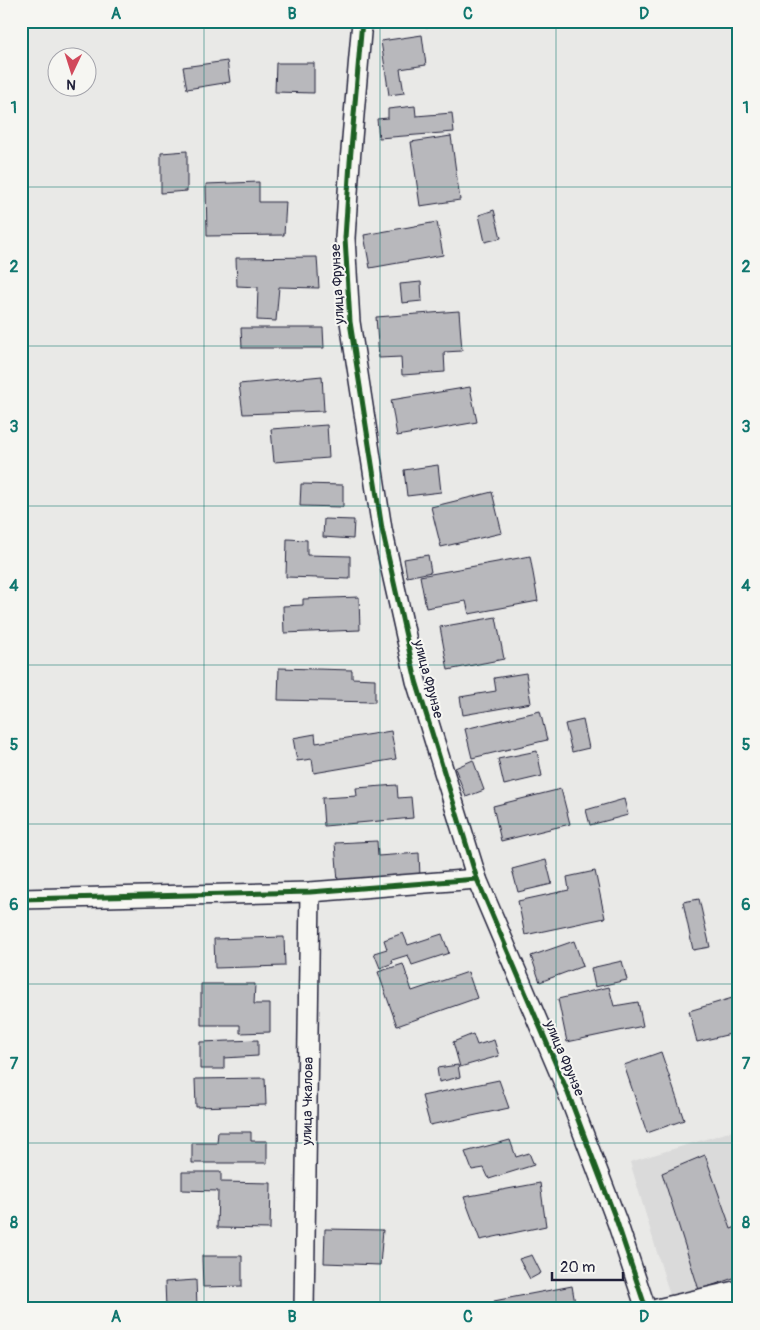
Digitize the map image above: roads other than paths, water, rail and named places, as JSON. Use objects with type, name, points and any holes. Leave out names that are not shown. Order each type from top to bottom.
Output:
[{"type":"street","name":"улица Фрунзе","points":[[362,21],[345,238],[350,322],[382,529],[416,681],[477,879],[566,1088],[617,1222],[646,1309]]},
{"type":"street","points":[[21,899],[310,892],[477,879]]},
{"type":"street","name":"улица Чкалова","points":[[304,1309],[310,892]]},
{"type":"street","points":[[657,1309],[739,1290]]}]
